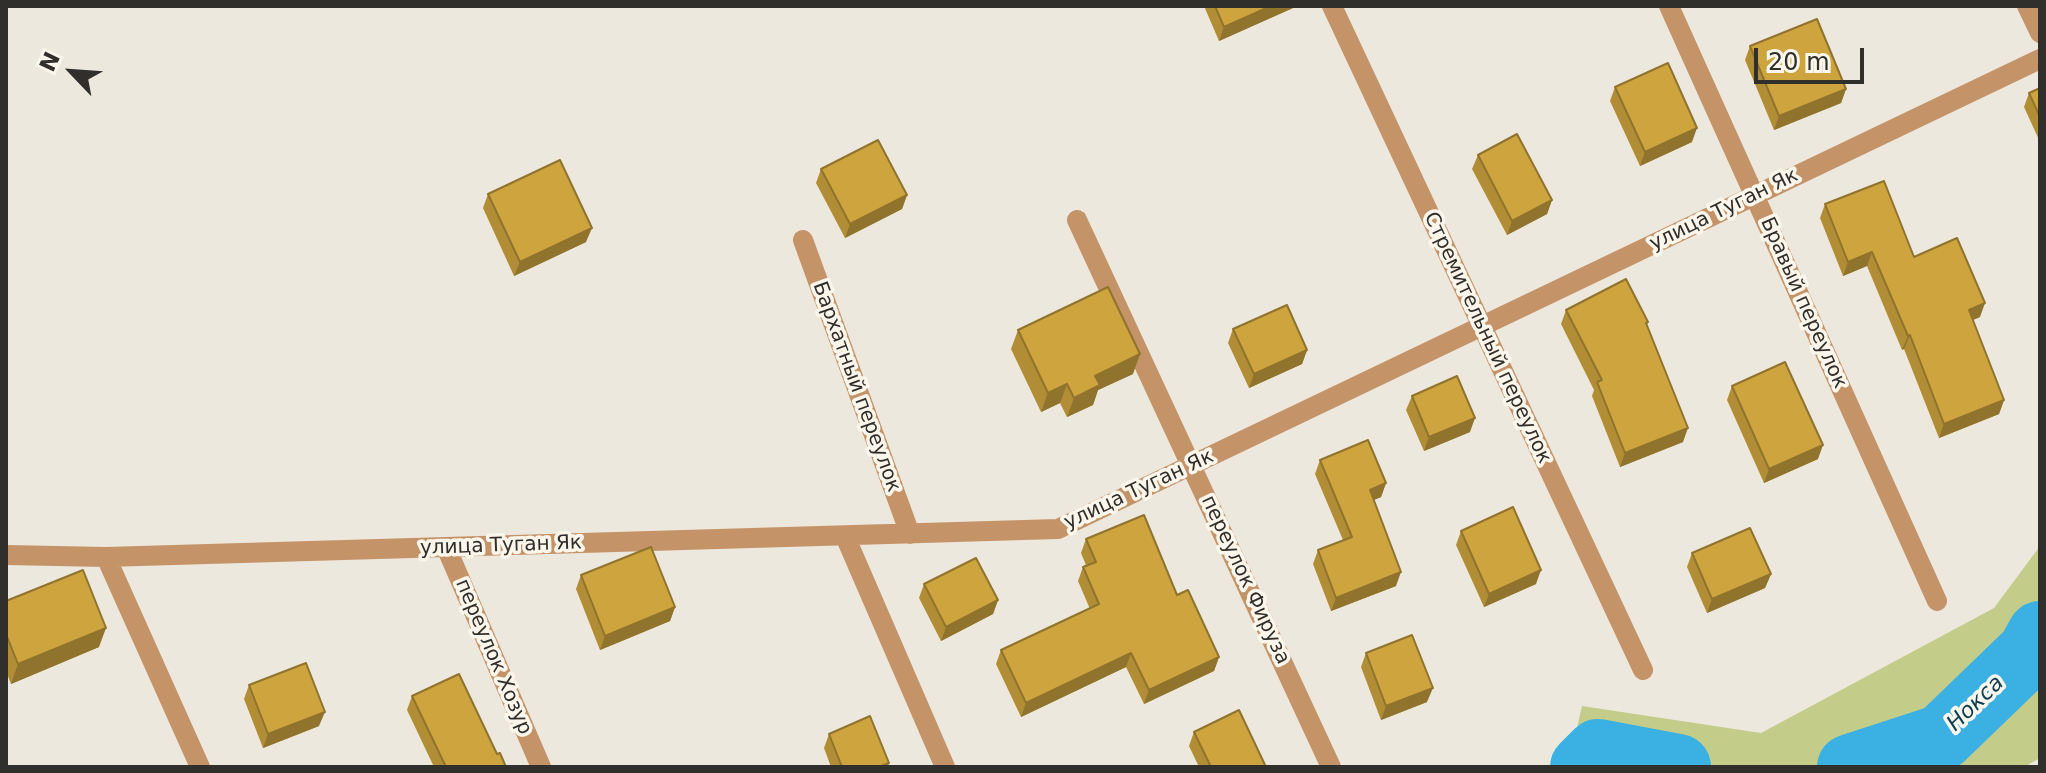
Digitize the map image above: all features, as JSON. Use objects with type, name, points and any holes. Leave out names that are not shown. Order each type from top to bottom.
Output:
[{"type":"street","name":"Стремительный переулок","points":[[1332,6],[1643,670]]},
{"type":"street","name":"Бравый переулок","points":[[1669,6],[1937,601]]},
{"type":"street","points":[[2027,6],[2040,33]]},
{"type":"street","name":"улица Туган Як","points":[[6,555],[106,557],[1058,529],[2040,59]]},
{"type":"street","name":"переулок Фируза","points":[[1077,220],[1331,767]]},
{"type":"street","name":"Бархатный переулок","points":[[803,240],[910,534]]},
{"type":"street","points":[[845,536],[945,767]]},
{"type":"street","name":"переулок Хозур","points":[[446,547],[541,767]]},
{"type":"street","points":[[106,557],[200,767]]},
{"type":"green space","points":[[2040,546],[2040,758],[2024,767],[1568,767],[1582,706],[1761,733],[1994,608]]},
{"type":"building","points":[[1215,6],[1271,6],[1224,27]]},
{"type":"building","points":[[1817,19],[1846,89],[1779,116],[1750,46]]},
{"type":"building","points":[[1668,63],[1697,128],[1645,152],[1615,87]]},
{"type":"building","points":[[2040,88],[2040,117],[2029,93]]},
{"type":"building","points":[[1517,134],[1552,200],[1512,221],[1478,155]]},
{"type":"building","points":[[878,140],[907,195],[850,224],[821,169]]},
{"type":"building","points":[[560,160],[592,228],[520,262],[488,194]]},
{"type":"building","points":[[1884,181],[1914,257],[1957,238],[1985,303],[1969,310],[2004,400],[1944,424],[1910,335],[1872,252],[1848,262],[1825,204]]},
{"type":"building","points":[[1626,279],[1648,322],[1688,428],[1625,453],[1597,382],[1602,380],[1566,310]]},
{"type":"building","points":[[1108,287],[1140,354],[1095,376],[1100,385],[1074,398],[1067,384],[1048,393],[1018,330]]},
{"type":"building","points":[[1287,305],[1307,350],[1254,374],[1233,329]]},
{"type":"building","points":[[1785,362],[1823,445],[1769,469],[1732,386]]},
{"type":"building","points":[[1457,376],[1475,418],[1429,437],[1412,396]]},
{"type":"building","points":[[1368,440],[1386,483],[1370,490],[1401,572],[1336,598],[1318,550],[1352,537],[1320,460]]},
{"type":"building","points":[[1513,507],[1541,570],[1489,594],[1461,531]]},
{"type":"building","points":[[1144,515],[1177,595],[1188,590],[1219,657],[1149,690],[1131,653],[1026,703],[1001,650],[1099,604],[1083,567],[1096,562],[1086,539]]},
{"type":"building","points":[[1750,528],[1771,574],[1712,599],[1692,553]]},
{"type":"building","points":[[651,547],[675,607],[605,636],[581,575]]},
{"type":"building","points":[[976,558],[998,600],[946,627],[924,584]]},
{"type":"building","points":[[83,570],[106,628],[18,664],[6,634],[6,601]]},
{"type":"building","points":[[1412,635],[1433,688],[1386,706],[1366,653]]},
{"type":"building","points":[[306,663],[325,712],[268,734],[249,685]]},
{"type":"building","points":[[459,674],[506,767],[446,767],[412,696]]},
{"type":"building","points":[[1239,710],[1266,767],[1211,767],[1194,732]]},
{"type":"building","points":[[870,716],[889,763],[879,767],[842,767],[829,734]]},
{"type":"waterway","name":"Нокса","points":[[1850,767],[1942,737],[2030,652],[2040,634]]},
{"type":"waterway","name":"Нокса","points":[[1583,767],[1598,752],[1678,767]]}]
